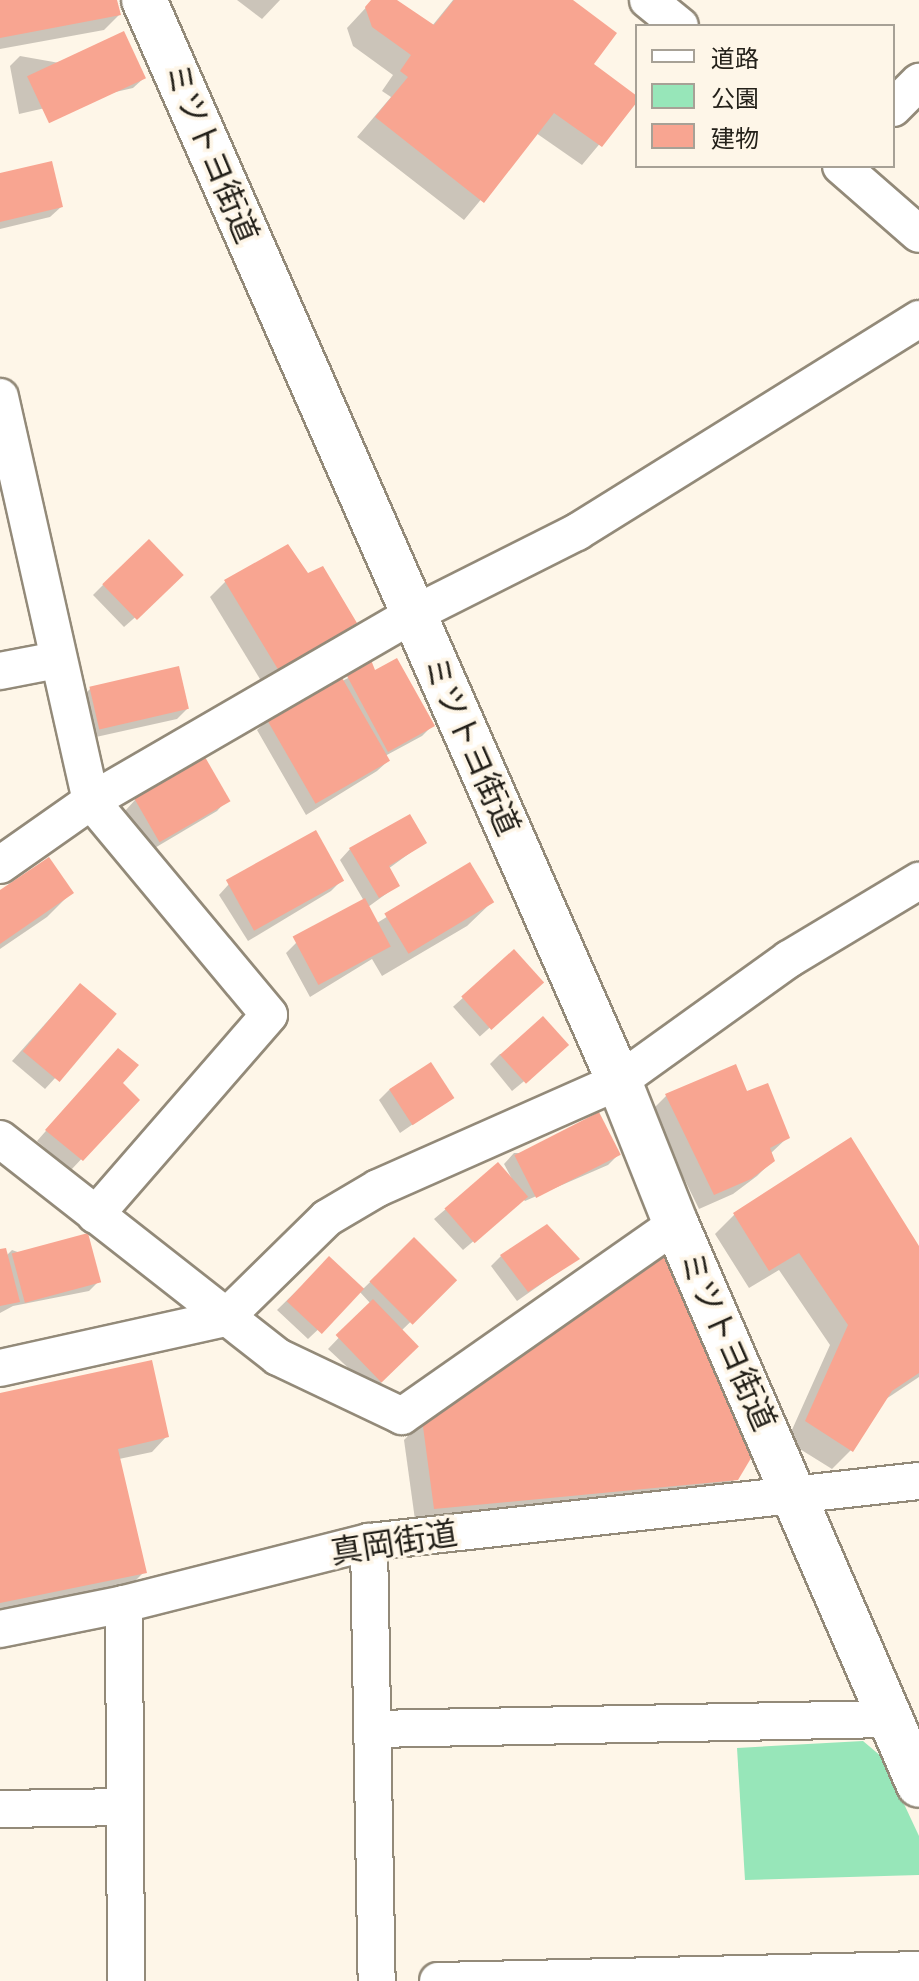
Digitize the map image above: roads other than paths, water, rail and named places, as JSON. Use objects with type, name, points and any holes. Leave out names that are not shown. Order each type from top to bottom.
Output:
[{"type":"street","name":"ミツトヨ街道","points":[[144,0],[619,1081],[676,1224],[919,1785]]},
{"type":"street","points":[[648,0],[678,24]]},
{"type":"street","points":[[895,106],[919,82]]},
{"type":"street","points":[[843,168],[919,234]]},
{"type":"street","points":[[0,865],[91,801],[412,615],[577,532],[919,319]]},
{"type":"street","points":[[0,397],[4,438],[91,801],[269,1015],[95,1215]]},
{"type":"street","points":[[0,671],[57,660]]},
{"type":"street","points":[[0,1368],[225,1318],[327,1218],[378,1188],[619,1081],[789,959],[919,881]]},
{"type":"street","points":[[0,1139],[278,1357],[402,1416],[676,1224]]},
{"type":"street","name":"真岡街道","points":[[0,1629],[124,1604],[369,1542],[919,1481]]},
{"type":"street","points":[[369,1542],[377,1981]]},
{"type":"street","points":[[124,1604],[126,1981]]},
{"type":"street","points":[[373,1729],[891,1719]]},
{"type":"street","points":[[0,1809],[125,1807]]},
{"type":"street","points":[[438,1981],[919,1970]]}]
